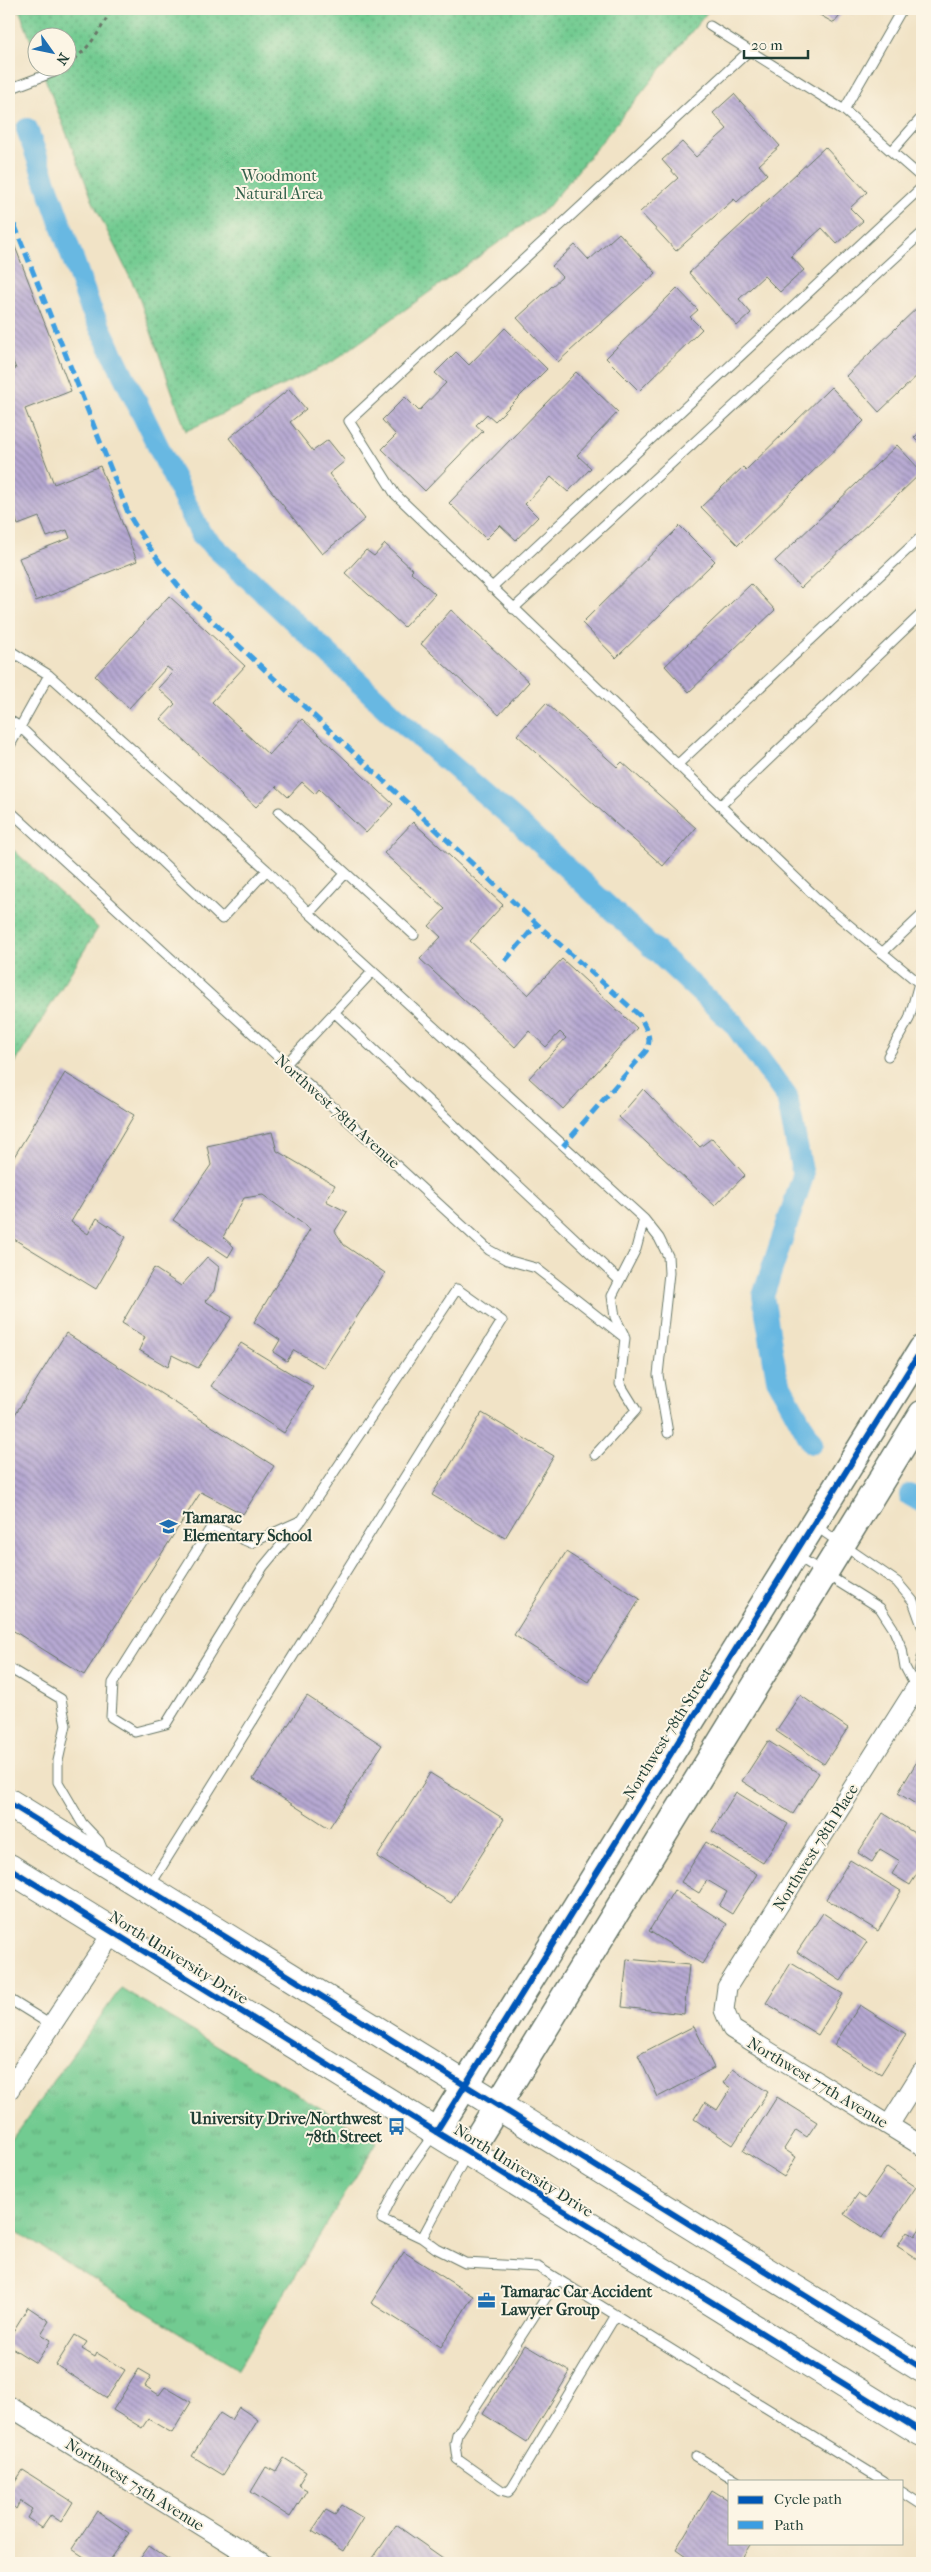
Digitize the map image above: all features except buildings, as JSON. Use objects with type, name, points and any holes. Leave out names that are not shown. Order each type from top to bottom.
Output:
[{"type":"main road","points":[[9,1803],[922,2368]]},
{"type":"main road","name":"North University Drive","points":[[9,1868],[922,2432]]},
{"type":"street","name":"Northwest 78th Street","points":[[436,2132],[922,1349]]},
{"type":"street","points":[[469,2152],[922,1414]]},
{"type":"street","name":"Northwest 78th Place","points":[[724,2010],[727,1987],[919,1689]]},
{"type":"street","points":[[9,2090],[113,1932]]},
{"type":"street","name":"Northwest 77th Avenue","points":[[724,2010],[732,2030],[922,2146]]},
{"type":"street","points":[[889,2125],[922,2072]]},
{"type":"street","name":"Northwest 75th Avenue","points":[[9,2406],[262,2563]]},
{"type":"lane","points":[[844,110],[902,9]]},
{"type":"lane","points":[[710,26],[844,110],[922,178]]},
{"type":"lane","points":[[749,51],[349,421],[395,494],[820,901],[920,982],[909,1019],[888,1056]]},
{"type":"lane","points":[[9,89],[38,78]]},
{"type":"lane","points":[[892,151],[922,117]]},
{"type":"lane","points":[[491,588],[922,186]]},
{"type":"lane","points":[[513,609],[922,233]]},
{"type":"lane","points":[[677,765],[922,536]]},
{"type":"lane","points":[[720,806],[922,613]]},
{"type":"lane","points":[[9,650],[49,675],[267,870],[309,913],[644,1219],[659,1238],[668,1256],[670,1273],[658,1375],[668,1434]]},
{"type":"lane","points":[[9,747],[49,675]]},
{"type":"lane","points":[[9,720],[20,728],[222,919],[267,870]]},
{"type":"lane","name":"Northwest 78th Avenue","points":[[9,810],[490,1250],[507,1260],[536,1268],[625,1338]]},
{"type":"lane","points":[[279,812],[414,935]]},
{"type":"lane","points":[[309,913],[346,873]]},
{"type":"lane","points":[[882,953],[922,915]]},
{"type":"lane","points":[[286,1064],[373,971]]},
{"type":"lane","points":[[334,1012],[619,1280]]},
{"type":"lane","points":[[595,1454],[636,1410],[620,1384],[625,1338],[616,1317],[612,1296],[636,1249],[644,1219]]},
{"type":"lane","points":[[148,1889],[502,1321],[457,1289],[302,1520],[263,1567],[166,1724],[134,1732],[111,1717],[113,1683],[212,1526],[251,1543],[302,1520]]},
{"type":"lane","points":[[813,1524],[897,1582],[913,1600],[922,1626]]},
{"type":"lane","points":[[794,1554],[880,1608],[893,1628],[902,1649],[905,1667],[919,1689]]},
{"type":"lane","points":[[919,1689],[922,1658]]},
{"type":"lane","points":[[9,1668],[61,1699],[66,1725],[58,1761],[58,1782],[82,1823],[100,1841],[108,1865]]},
{"type":"lane","points":[[9,1999],[51,2025]]},
{"type":"lane","points":[[436,2132],[401,2180],[382,2219],[422,2238],[437,2249],[465,2263],[538,2267],[882,2480]]},
{"type":"lane","points":[[422,2238],[469,2152]]},
{"type":"lane","points":[[558,2279],[457,2435],[455,2444],[458,2459],[501,2490],[508,2492],[512,2488],[616,2315]]},
{"type":"lane","points":[[696,2456],[735,2480]]},
{"type":"lane","points":[[904,2493],[922,2505]]},
{"type":"path","points":[[78,57],[101,30],[111,9]]},
{"type":"green space","name":"Woodmont Natural Area","points":[[19,9],[710,9],[548,207],[332,362],[186,431],[137,292],[94,204],[45,78],[78,78],[78,28],[28,28],[28,33]]},
{"type":"green space","points":[[9,846],[98,928],[9,1073]]},
{"type":"green space","points":[[121,1988],[377,2142],[238,2369],[9,2227],[9,2143]]},
{"type":"waterway","points":[[27,129],[90,307],[201,534],[397,718],[523,827],[734,1024],[787,1097],[803,1176],[763,1296],[777,1379],[812,1443]]},
{"type":"waterway","points":[[910,1495],[922,1502]]},
{"type":"marked path","points":[[9,211],[129,515],[173,580],[190,600],[537,924],[640,1016],[649,1038],[646,1051],[563,1146]]},
{"type":"marked path","points":[[505,961],[537,924]]},
{"type":"cycle path","points":[[436,2132],[922,1349]]},
{"type":"cycle path","points":[[9,1803],[922,2368]]},
{"type":"cycle path","points":[[9,1868],[922,2432]]},
{"type":"place","name":"Tamarac Elementary School","points":[[169,1526]]},
{"type":"place","name":"University Drive/Northwest 78th Street","points":[[396,2127]]},
{"type":"place","name":"Tamarac Car Accident Lawyer Group","points":[[487,2300]]}]
